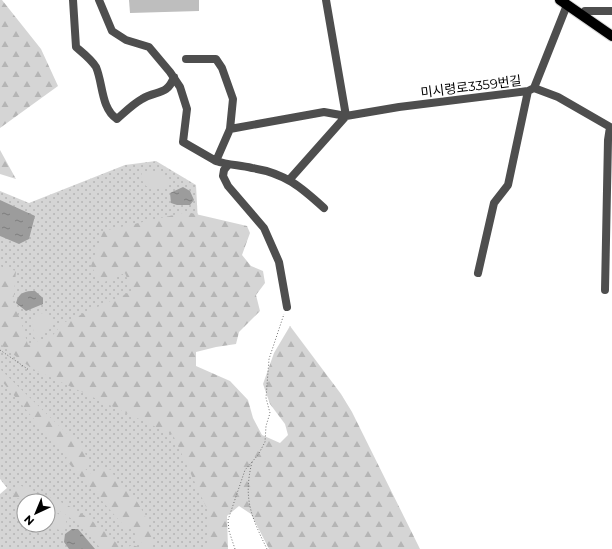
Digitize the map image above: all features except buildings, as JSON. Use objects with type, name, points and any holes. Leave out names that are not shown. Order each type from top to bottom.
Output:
[{"type":"main road","points":[[566,2],[585,11],[612,30]]},
{"type":"main road","points":[[566,2],[612,36]]},
{"type":"street","points":[[73,0],[76,47],[86,55],[96,67],[108,107],[113,116],[117,119],[142,99],[165,91],[170,87],[174,77]]},
{"type":"street","points":[[99,0],[112,31],[126,40],[149,47],[174,77],[180,87],[186,109],[182,142],[216,161],[228,165],[253,168],[290,180],[324,208]]},
{"type":"street","points":[[290,180],[346,116],[326,0]]},
{"type":"street","name":"미시령로3359번길","points":[[230,129],[324,112],[346,116],[399,107],[531,89],[566,2]]},
{"type":"street","points":[[585,11],[612,11]]},
{"type":"street","points":[[186,59],[216,58],[222,68],[234,99],[230,129],[216,161]]},
{"type":"street","points":[[478,273],[494,203],[508,185],[531,89],[558,97],[611,128],[608,140],[605,290]]},
{"type":"street","points":[[228,165],[224,170],[223,176],[228,186],[264,228],[279,262],[287,307]]},
{"type":"path","points":[[235,549],[229,531],[228,520],[236,500],[241,478],[265,442],[266,426],[270,414],[266,398],[269,359],[287,307]]},
{"type":"path","points":[[0,350],[29,370]]},
{"type":"path","points":[[252,462],[248,492],[249,508],[267,549]]},
{"type":"green space","points":[[0,0],[2,0],[41,49],[58,86],[0,128]]},
{"type":"green space","points":[[0,150],[16,179],[0,174]]},
{"type":"green space","points":[[156,161],[196,185],[198,223],[151,257],[175,427],[213,507],[213,549],[0,549],[0,494],[7,488],[0,479],[0,191],[29,203],[125,165]]},
{"type":"green space","points":[[142,171],[159,172],[167,177],[167,184],[161,189],[146,186],[141,179]]},
{"type":"green space","points":[[187,212],[247,226],[250,233],[242,255],[251,266],[263,271],[265,283],[256,295],[260,311],[239,332],[236,344],[196,352],[196,366],[230,381],[248,400],[253,418],[262,435],[280,443],[288,435],[285,424],[270,404],[263,384],[274,353],[290,326],[341,394],[352,412],[420,549],[269,549],[251,514],[239,506],[227,516],[228,549],[207,549],[208,511],[173,435],[31,368],[0,344],[0,266],[16,271],[13,304],[20,318],[28,345],[53,335],[63,323],[132,291],[125,273],[102,283],[91,266],[103,231]]},
{"type":"green space","points":[[42,313],[49,315],[54,321],[52,327],[34,338],[32,318]]},
{"type":"green space","points":[[0,369],[82,448],[89,461],[84,468],[93,475],[102,468],[112,470],[117,480],[129,491],[140,506],[149,527],[153,542],[153,549],[125,549],[132,545],[142,548],[143,544],[136,539],[134,530],[126,528],[65,459],[67,458],[0,379]]},
{"type":"green space","points":[[16,484],[39,493],[16,493],[16,498],[12,498]]},
{"type":"green space","points":[[56,500],[86,516],[110,536],[122,549],[101,549],[78,524],[56,510]]},
{"type":"green space","points":[[56,513],[65,518],[67,524],[65,529],[59,530],[56,529]]},
{"type":"water","points":[[183,187],[190,191],[194,200],[190,205],[177,205],[171,203],[170,193]]},
{"type":"water","points":[[0,200],[35,216],[29,239],[19,244],[0,236]]},
{"type":"water","points":[[28,291],[35,291],[43,298],[43,304],[26,311],[16,303],[21,294]]},
{"type":"water","points":[[72,529],[78,529],[95,549],[69,549],[64,542],[65,534]]}]
